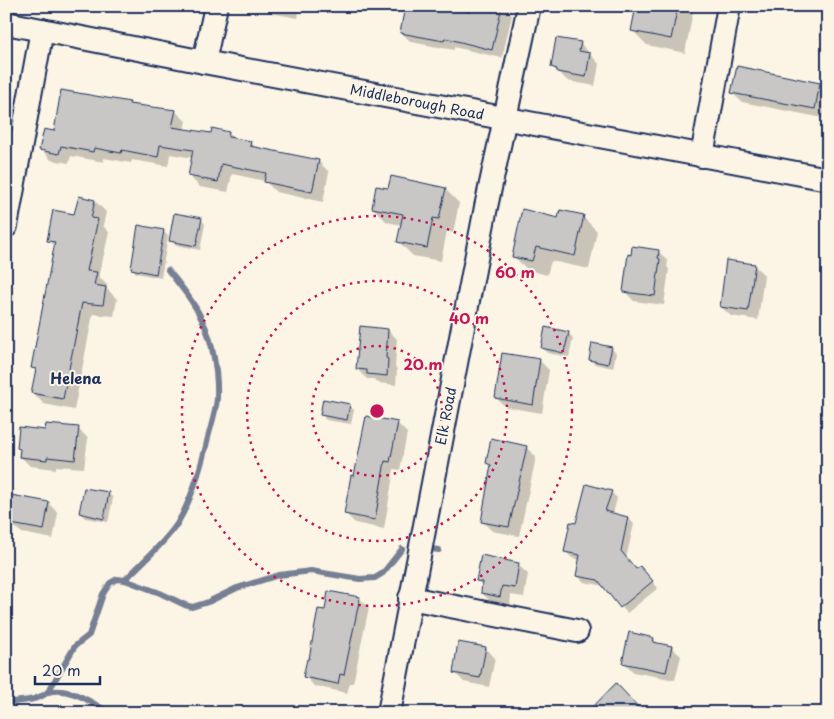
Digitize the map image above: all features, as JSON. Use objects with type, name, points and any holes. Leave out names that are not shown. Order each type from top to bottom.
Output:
[{"type":"street","points":[[204,62],[216,6]]},
{"type":"street","name":"Elk Road","points":[[389,713],[486,207],[529,6]]},
{"type":"street","points":[[702,156],[729,6]]},
{"type":"street","name":"Middleborough Road","points":[[6,24],[828,179]]},
{"type":"street","points":[[6,226],[42,30]]},
{"type":"street","points":[[410,598],[576,630]]},
{"type":"building","points":[[405,6],[437,6],[470,12],[471,6],[502,6],[492,50],[445,38],[444,41],[400,33]]},
{"type":"building","points":[[636,6],[678,6],[671,39],[631,31]]},
{"type":"building","points":[[556,38],[581,42],[579,51],[590,53],[586,77],[557,72],[557,69],[551,67]]},
{"type":"building","points":[[737,66],[820,83],[815,109],[731,93]]},
{"type":"building","points":[[61,90],[130,102],[129,104],[176,110],[172,127],[211,133],[212,128],[229,132],[228,137],[251,141],[250,146],[319,160],[312,192],[264,182],[266,173],[221,164],[218,182],[188,176],[193,150],[160,145],[158,157],[122,150],[121,153],[94,148],[93,152],[61,146],[59,154],[39,150],[44,129],[54,131]]},
{"type":"building","points":[[391,176],[446,188],[439,219],[433,218],[427,248],[397,242],[403,214],[372,208],[376,186],[388,188]]},
{"type":"building","points":[[79,196],[95,200],[91,218],[98,219],[87,271],[97,272],[94,285],[106,287],[103,305],[82,303],[63,399],[31,393],[36,369],[31,368],[55,242],[47,241],[53,210],[74,214]]},
{"type":"building","points":[[522,209],[558,218],[560,210],[584,215],[575,256],[536,247],[532,261],[512,257]]},
{"type":"building","points":[[174,213],[202,218],[196,246],[169,241]]},
{"type":"building","points":[[138,225],[164,230],[156,274],[131,269]]},
{"type":"building","points":[[632,246],[659,250],[658,258],[660,259],[655,296],[623,292],[628,254],[631,255]]},
{"type":"building","points":[[726,260],[755,264],[748,311],[720,307]]},
{"type":"building","points":[[360,326],[388,329],[387,376],[367,374],[367,370],[356,369]]},
{"type":"building","points":[[545,327],[569,332],[564,353],[541,348]]},
{"type":"building","points":[[592,343],[612,347],[608,364],[589,360]]},
{"type":"building","points":[[502,353],[540,359],[533,405],[495,398]]},
{"type":"building","points":[[323,399],[350,404],[347,420],[320,415]]},
{"type":"building","points":[[366,416],[398,422],[390,462],[385,461],[375,520],[344,514],[351,475],[354,476]]},
{"type":"building","points":[[46,424],[79,427],[75,460],[19,457],[20,449],[17,448],[19,427],[45,430]]},
{"type":"building","points":[[491,438],[527,446],[509,527],[481,522],[491,465],[486,463]]},
{"type":"building","points":[[586,484],[612,491],[605,511],[628,517],[621,551],[636,569],[640,566],[653,581],[620,608],[598,580],[576,576],[580,555],[564,552],[570,522],[576,523]]},
{"type":"building","points":[[84,488],[109,492],[104,519],[79,513]]},
{"type":"building","points":[[11,495],[49,502],[44,530],[11,524],[11,522],[6,521]]},
{"type":"building","points":[[481,555],[519,563],[515,588],[502,586],[500,597],[481,593],[482,582],[476,581]]},
{"type":"building","points":[[328,591],[360,597],[344,675],[340,674],[338,684],[303,677],[307,659],[309,659],[318,609],[325,610]]},
{"type":"building","points":[[629,632],[654,638],[653,642],[672,646],[666,672],[622,663]]},
{"type":"building","points":[[458,642],[486,647],[480,678],[453,673]]},
{"type":"building","points":[[616,683],[644,713],[587,713]]},
{"type":"waterway","points":[[125,580],[165,539],[182,515],[197,476],[216,404],[216,368],[206,328],[191,300],[168,270]]},
{"type":"waterway","points":[[6,703],[38,698],[48,692],[75,646],[89,635],[103,594],[110,583],[117,579],[125,580],[160,593],[192,607],[208,602],[237,588],[279,575],[311,571],[360,579],[375,578],[383,573],[402,549]]},
{"type":"waterway","points":[[431,549],[439,550]]},
{"type":"waterway","points":[[48,692],[64,691],[73,693],[110,713]]},
{"type":"district","name":"Helena","points":[[76,379]]}]
